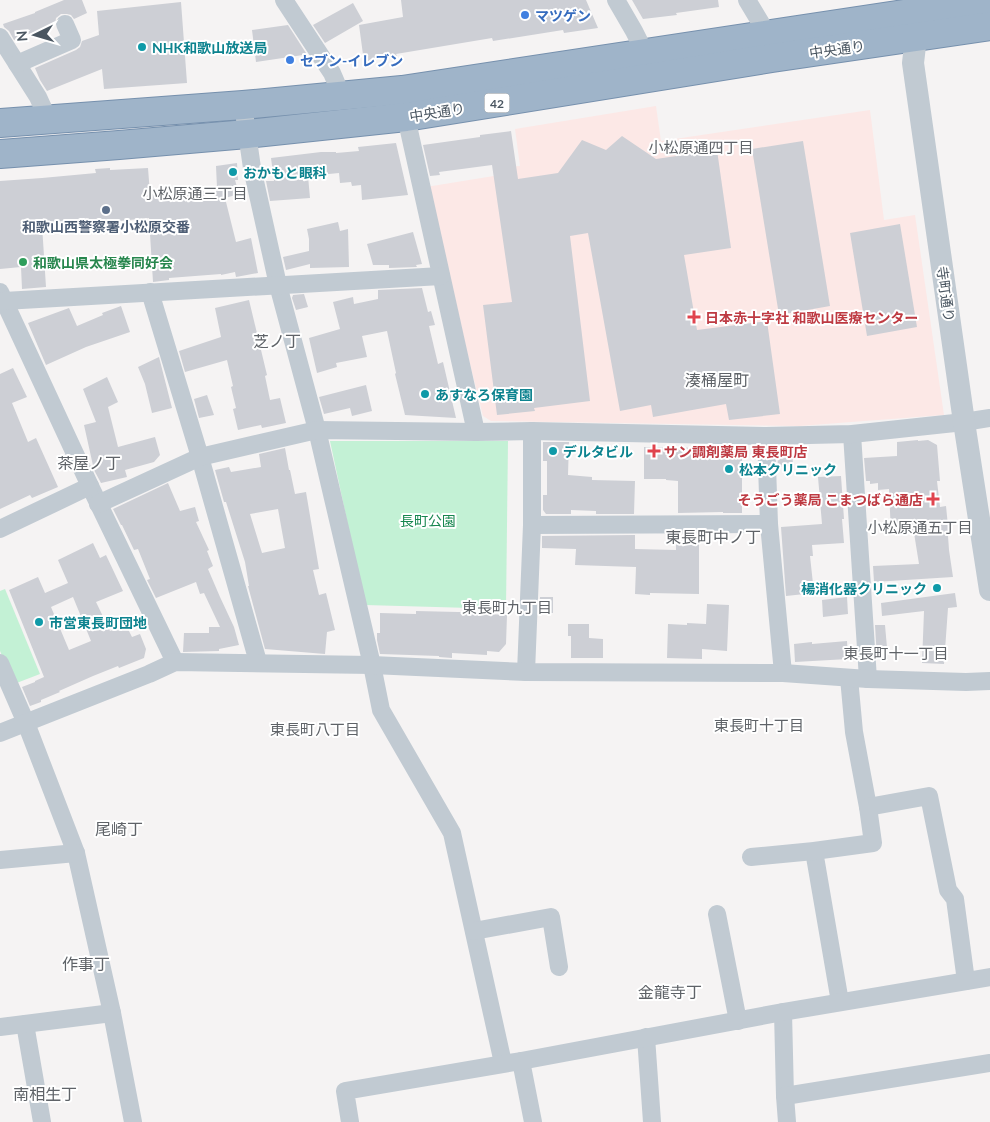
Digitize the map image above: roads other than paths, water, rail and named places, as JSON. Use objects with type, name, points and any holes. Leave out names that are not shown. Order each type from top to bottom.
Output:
[{"type":"highway","name":"中央通り","points":[[770,47],[926,6],[990,1]]},
{"type":"highway","name":"中央通り","points":[[0,123],[49,121],[402,90],[642,66],[770,47],[916,37],[990,26]]},
{"type":"highway","name":"中央通り","points":[[0,154],[247,134],[406,118],[642,66]]},
{"type":"street","points":[[284,0],[332,73],[340,96]]},
{"type":"street","points":[[616,0],[639,41],[642,66]]},
{"type":"street","points":[[746,0],[770,47]]},
{"type":"street","name":"寺町通り","points":[[926,6],[916,37],[913,63],[990,590]]},
{"type":"street","points":[[17,64],[72,40],[65,24]]},
{"type":"street","points":[[0,37],[38,97],[49,121]]},
{"type":"street","points":[[243,105],[252,168],[278,285],[318,430],[381,710],[452,832],[503,1063]]},
{"type":"street","points":[[406,118],[476,432]]},
{"type":"street","points":[[175,662],[90,486],[6,320],[2,296],[150,292],[441,276]]},
{"type":"street","points":[[150,292],[200,457],[258,662]]},
{"type":"street","points":[[98,504],[200,457],[318,430],[532,431],[766,436],[852,434],[990,418]]},
{"type":"street","points":[[526,672],[532,525],[532,431]]},
{"type":"street","points":[[852,434],[868,679]]},
{"type":"street","points":[[766,436],[769,524],[783,673]]},
{"type":"street","points":[[0,529],[90,486]]},
{"type":"street","points":[[532,525],[769,524]]},
{"type":"street","points":[[0,733],[150,674],[175,662],[372,665],[526,672],[783,673],[868,679],[990,681]]},
{"type":"street","points":[[0,663],[26,723],[76,853],[112,1012],[133,1122]]},
{"type":"street","points":[[751,858],[873,844],[854,732],[849,678]]},
{"type":"street","points":[[868,807],[929,796],[948,890],[955,899],[966,981]]},
{"type":"street","points":[[814,851],[840,1002]]},
{"type":"street","points":[[0,860],[76,853]]},
{"type":"street","points":[[718,914],[738,1021]]},
{"type":"street","points":[[474,931],[551,917],[559,967]]},
{"type":"street","points":[[350,1122],[345,1091],[521,1061],[783,1012],[990,977]]},
{"type":"street","points":[[0,1026],[112,1012]]},
{"type":"street","points":[[783,1012],[787,1122]]},
{"type":"street","points":[[25,1024],[42,1122]]},
{"type":"street","points":[[646,1038],[652,1122]]},
{"type":"street","points":[[521,1061],[533,1122]]},
{"type":"street","points":[[785,1096],[990,1062]]},
{"type":"place","name":"マツゲン","points":[[525,15]]},
{"type":"place","name":"NHK和歌山放送局","points":[[142,47]]},
{"type":"place","name":"セブン-イレブン","points":[[290,60]]},
{"type":"place","name":"おかもと眼科","points":[[233,172]]},
{"type":"place","name":"和歌山西警察署小松原交番","points":[[106,210]]},
{"type":"place","name":"和歌山県太極拳同好会","points":[[23,262]]},
{"type":"place","name":"日本赤十字社 和歌山医療センター","points":[[694,317]]},
{"type":"place","name":"あすなろ保育園","points":[[425,394]]},
{"type":"place","name":"デルタビル","points":[[553,451]]},
{"type":"place","name":"サン調剤薬局 東長町店","points":[[654,451]]},
{"type":"place","name":"松本クリニック","points":[[729,469]]},
{"type":"place","name":"そうごう薬局 こまつばら通店","points":[[933,499]]},
{"type":"place","name":"楊消化器クリニック","points":[[937,588]]},
{"type":"place","name":"市営東長町団地","points":[[39,622]]},
{"type":"district","name":"小松原通四丁目","points":[[701,147]]},
{"type":"district","name":"小松原通三丁目","points":[[195,193]]},
{"type":"district","name":"芝ノ丁","points":[[277,340]]},
{"type":"district","name":"湊桶屋町","points":[[717,379]]},
{"type":"district","name":"茶屋ノ丁","points":[[89,462]]},
{"type":"district","name":"小松原通五丁目","points":[[920,527]]},
{"type":"district","name":"東長町中ノ丁","points":[[713,536]]},
{"type":"district","name":"東長町九丁目","points":[[507,607]]},
{"type":"district","name":"東長町十一丁目","points":[[896,653]]},
{"type":"district","name":"東長町十丁目","points":[[759,725]]},
{"type":"district","name":"東長町八丁目","points":[[315,729]]},
{"type":"district","name":"尾崎丁","points":[[119,828]]},
{"type":"district","name":"作事丁","points":[[86,963]]},
{"type":"district","name":"金龍寺丁","points":[[670,991]]},
{"type":"district","name":"南相生丁","points":[[45,1093]]},
{"type":"park label","name":"長町公園","points":[[428,520]]}]
